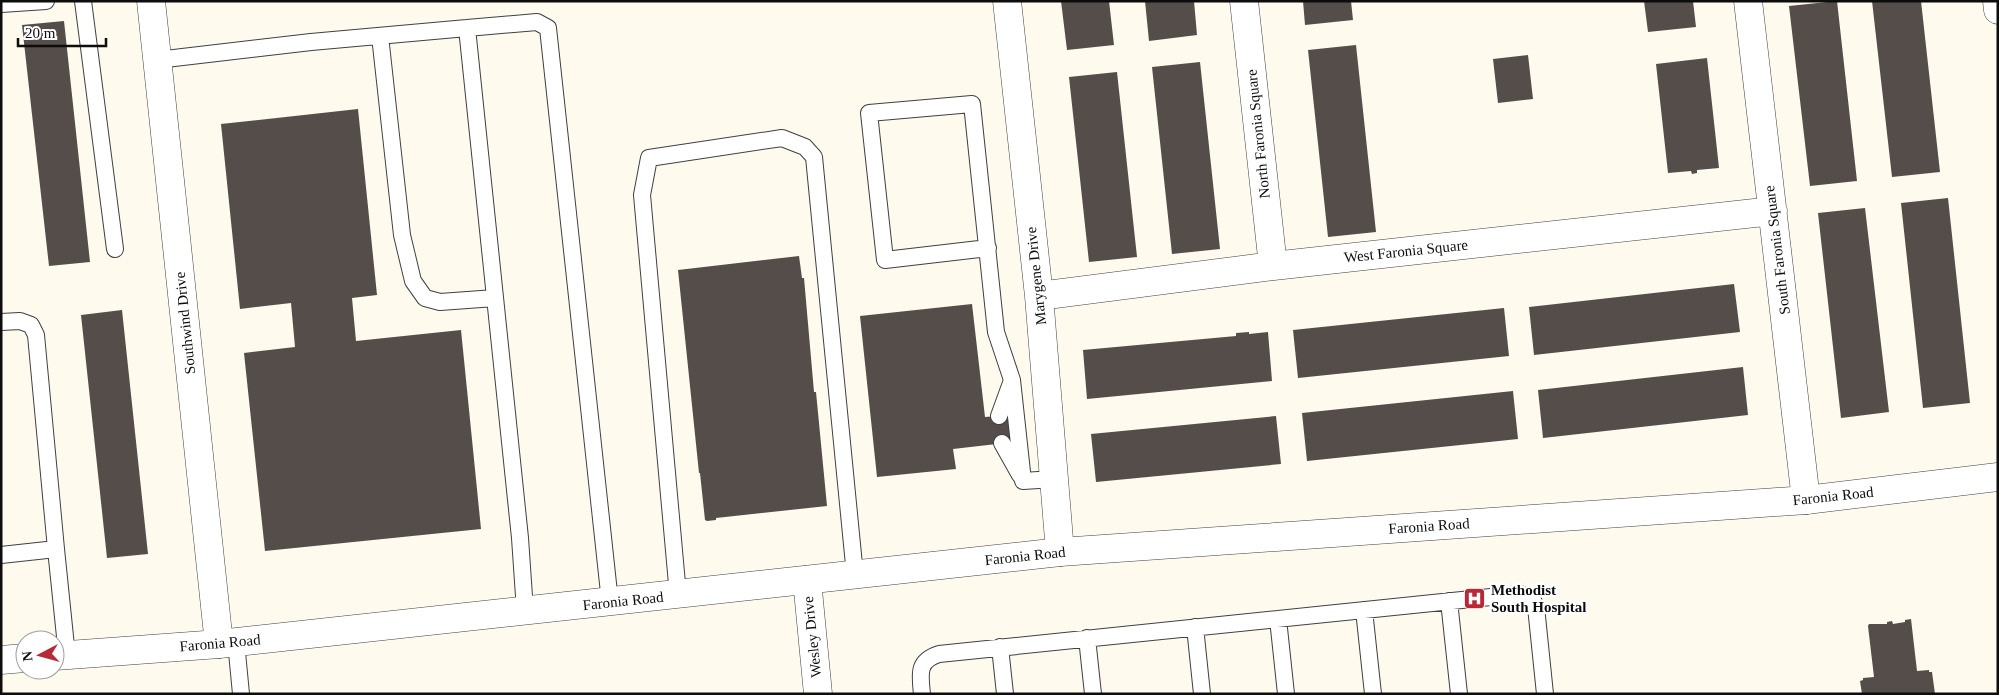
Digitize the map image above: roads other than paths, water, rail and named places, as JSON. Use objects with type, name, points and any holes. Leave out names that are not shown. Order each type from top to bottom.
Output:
[{"type":"street","name":"Southwind Drive","points":[[151,1],[227,643]]},
{"type":"street","name":"Marygene Drive","points":[[1007,1],[1039,296],[1060,552]]},
{"type":"street","name":"North Faronia Square","points":[[1244,1],[1273,266]]},
{"type":"street","name":"South Faronia Square","points":[[1748,1],[1806,500]]},
{"type":"street","points":[[1997,1],[1998,10]]},
{"type":"street","name":"West Faronia Square","points":[[1039,296],[1273,266],[1773,211]]},
{"type":"street","name":"Faronia Road","points":[[65,656],[227,643],[1060,552],[1806,500],[1998,477]]},
{"type":"street","name":"Wesley Drive","points":[[807,580],[818,694]]},
{"type":"street","points":[[1,660],[15,659]]},
{"type":"lane","points":[[1,4],[46,1]]},
{"type":"lane","points":[[84,1],[115,249]]},
{"type":"lane","points":[[157,60],[380,36],[537,22],[548,28],[610,602]]},
{"type":"lane","points":[[467,28],[520,538],[525,611]]},
{"type":"lane","points":[[380,36],[402,235],[413,280],[425,298],[440,302],[495,298]]},
{"type":"lane","points":[[988,248],[884,260],[869,113],[972,104],[988,248],[996,332],[1012,380],[1023,481]]},
{"type":"lane","points":[[678,595],[642,195],[649,158],[782,138],[805,147],[814,157],[855,575]]},
{"type":"lane","points":[[1,322],[20,321],[31,325],[36,335],[56,549],[60,630]]},
{"type":"lane","points":[[999,416],[1012,380]]},
{"type":"lane","points":[[1002,443],[1023,481]]},
{"type":"lane","points":[[1023,481],[1054,479]]},
{"type":"lane","points":[[1,555],[56,549]]},
{"type":"lane","points":[[922,694],[920,670],[923,662],[929,657],[947,653],[1525,594],[1532,598],[1537,617],[1545,694]]},
{"type":"lane","points":[[1449,601],[1459,694]]},
{"type":"lane","points":[[1364,610],[1373,694]]},
{"type":"lane","points":[[1278,619],[1286,694]]},
{"type":"lane","points":[[1194,627],[1202,694]]},
{"type":"lane","points":[[1088,638],[1093,694]]},
{"type":"lane","points":[[227,643],[241,694]]},
{"type":"lane","points":[[1000,647],[1005,694]]},
{"type":"place","name":"Methodist South Hospital","points":[[1475,599]]}]
